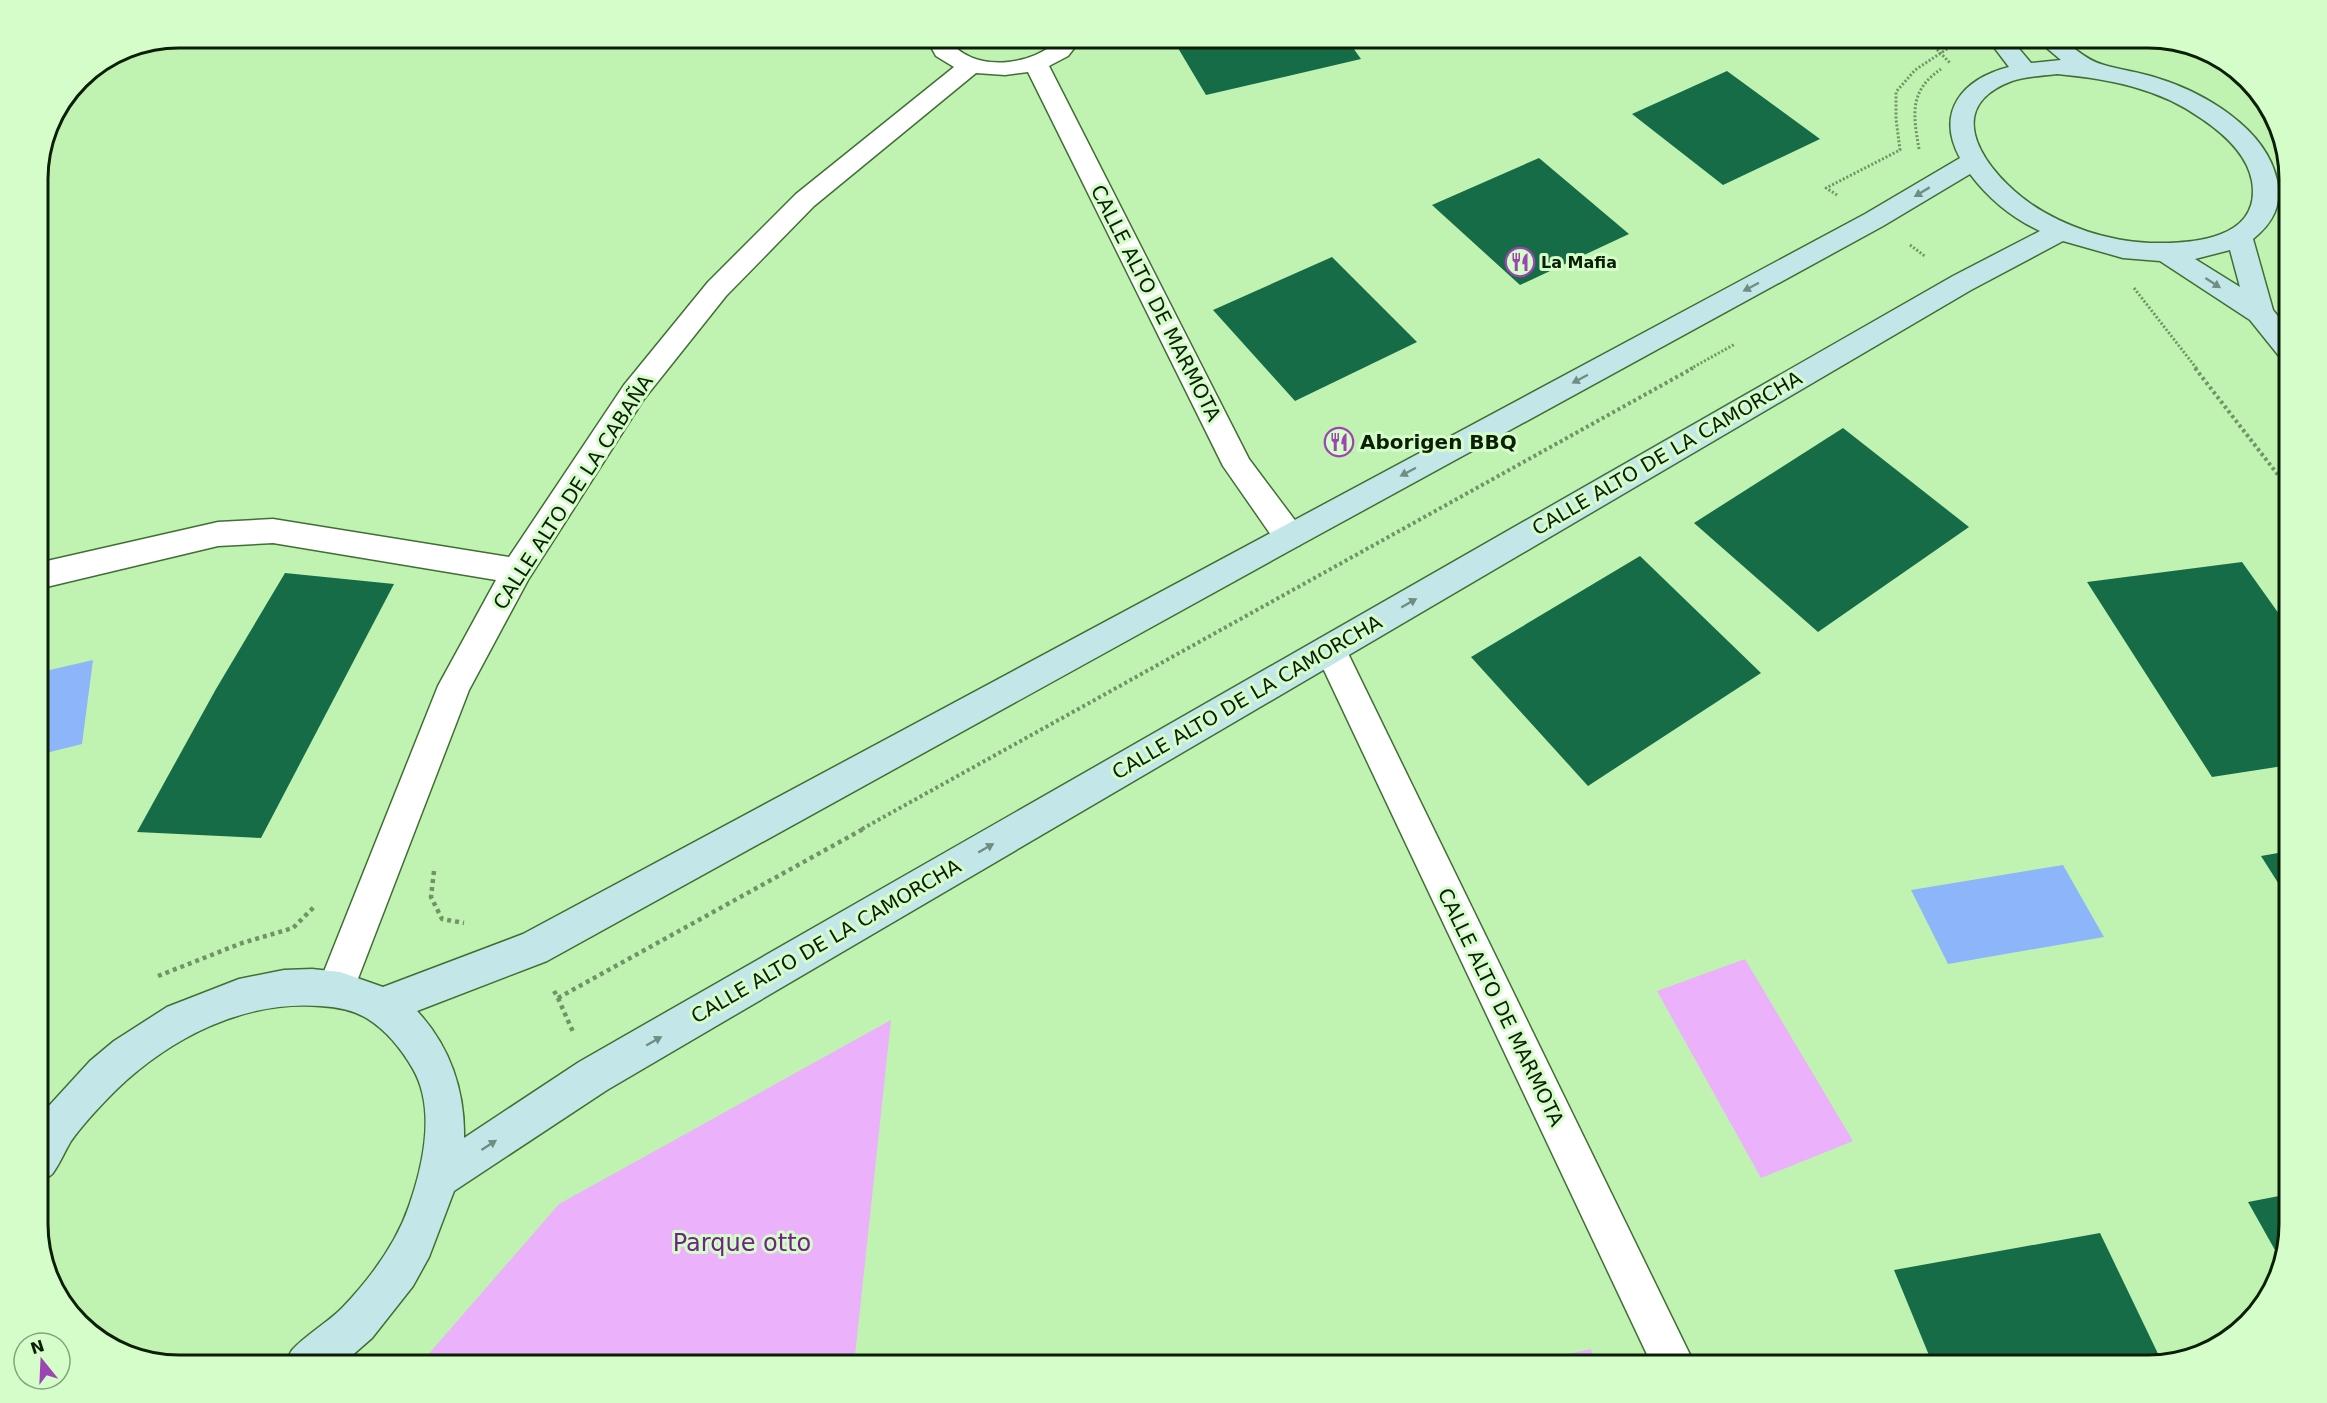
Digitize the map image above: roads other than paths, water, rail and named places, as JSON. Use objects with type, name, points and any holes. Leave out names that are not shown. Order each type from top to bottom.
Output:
[{"type":"street","points":[[943,48],[957,59],[993,69],[1036,64],[1062,48]]},
{"type":"street","points":[[2006,48],[2025,71]]},
{"type":"street","points":[[2058,48],[2093,69]]},
{"type":"street","name":"CALLE ALTO DE MARMOTA","points":[[1036,64],[1238,466],[1289,536]]},
{"type":"street","name":"CALLE ALTO DE LA CABAÑA","points":[[336,989],[454,686],[517,571],[634,392],[717,289],[805,200],[972,65]]},
{"type":"street","points":[[2057,67],[2093,69],[2136,79],[2177,94],[2213,115],[2242,140],[2260,166],[2267,193],[2260,217],[2239,236],[2208,249],[2167,253],[2132,250],[2096,243],[2062,231],[2024,211],[1992,188],[1972,162],[1963,142],[1961,122],[1967,104],[1980,89],[2000,78],[2025,71],[2057,67]]},
{"type":"street","points":[[382,1006],[534,948],[1874,220],[1972,162]]},
{"type":"street","name":"CALLE ALTO DE LA CAMORCHA","points":[[440,1177],[604,1070],[1962,283],[2062,231]]},
{"type":"street","points":[[2239,236],[2260,313]]},
{"type":"street","points":[[2167,253],[2260,313],[2279,337]]},
{"type":"street","points":[[48,574],[218,534],[273,531],[517,571]]},
{"type":"street","name":"CALLE ALTO DE MARMOTA","points":[[1330,649],[1669,1355]]},
{"type":"street","points":[[48,1144],[61,1123],[100,1078],[144,1041],[193,1012],[243,994],[291,986],[336,989],[360,995],[382,1006],[414,1034],[437,1073],[446,1122],[440,1177],[425,1222],[400,1268],[369,1311],[322,1355]]},
{"type":"water","points":[[93,660],[82,744],[48,752],[48,670]]},
{"type":"water","points":[[2063,865],[2104,937],[1948,964],[1911,890]]},
{"type":"place","name":"La Mafia","points":[[1520,262]]},
{"type":"place","name":"Aborigen BBQ","points":[[1339,442]]},
{"type":"park label","name":"Parque otto","points":[[742,1243]]}]
